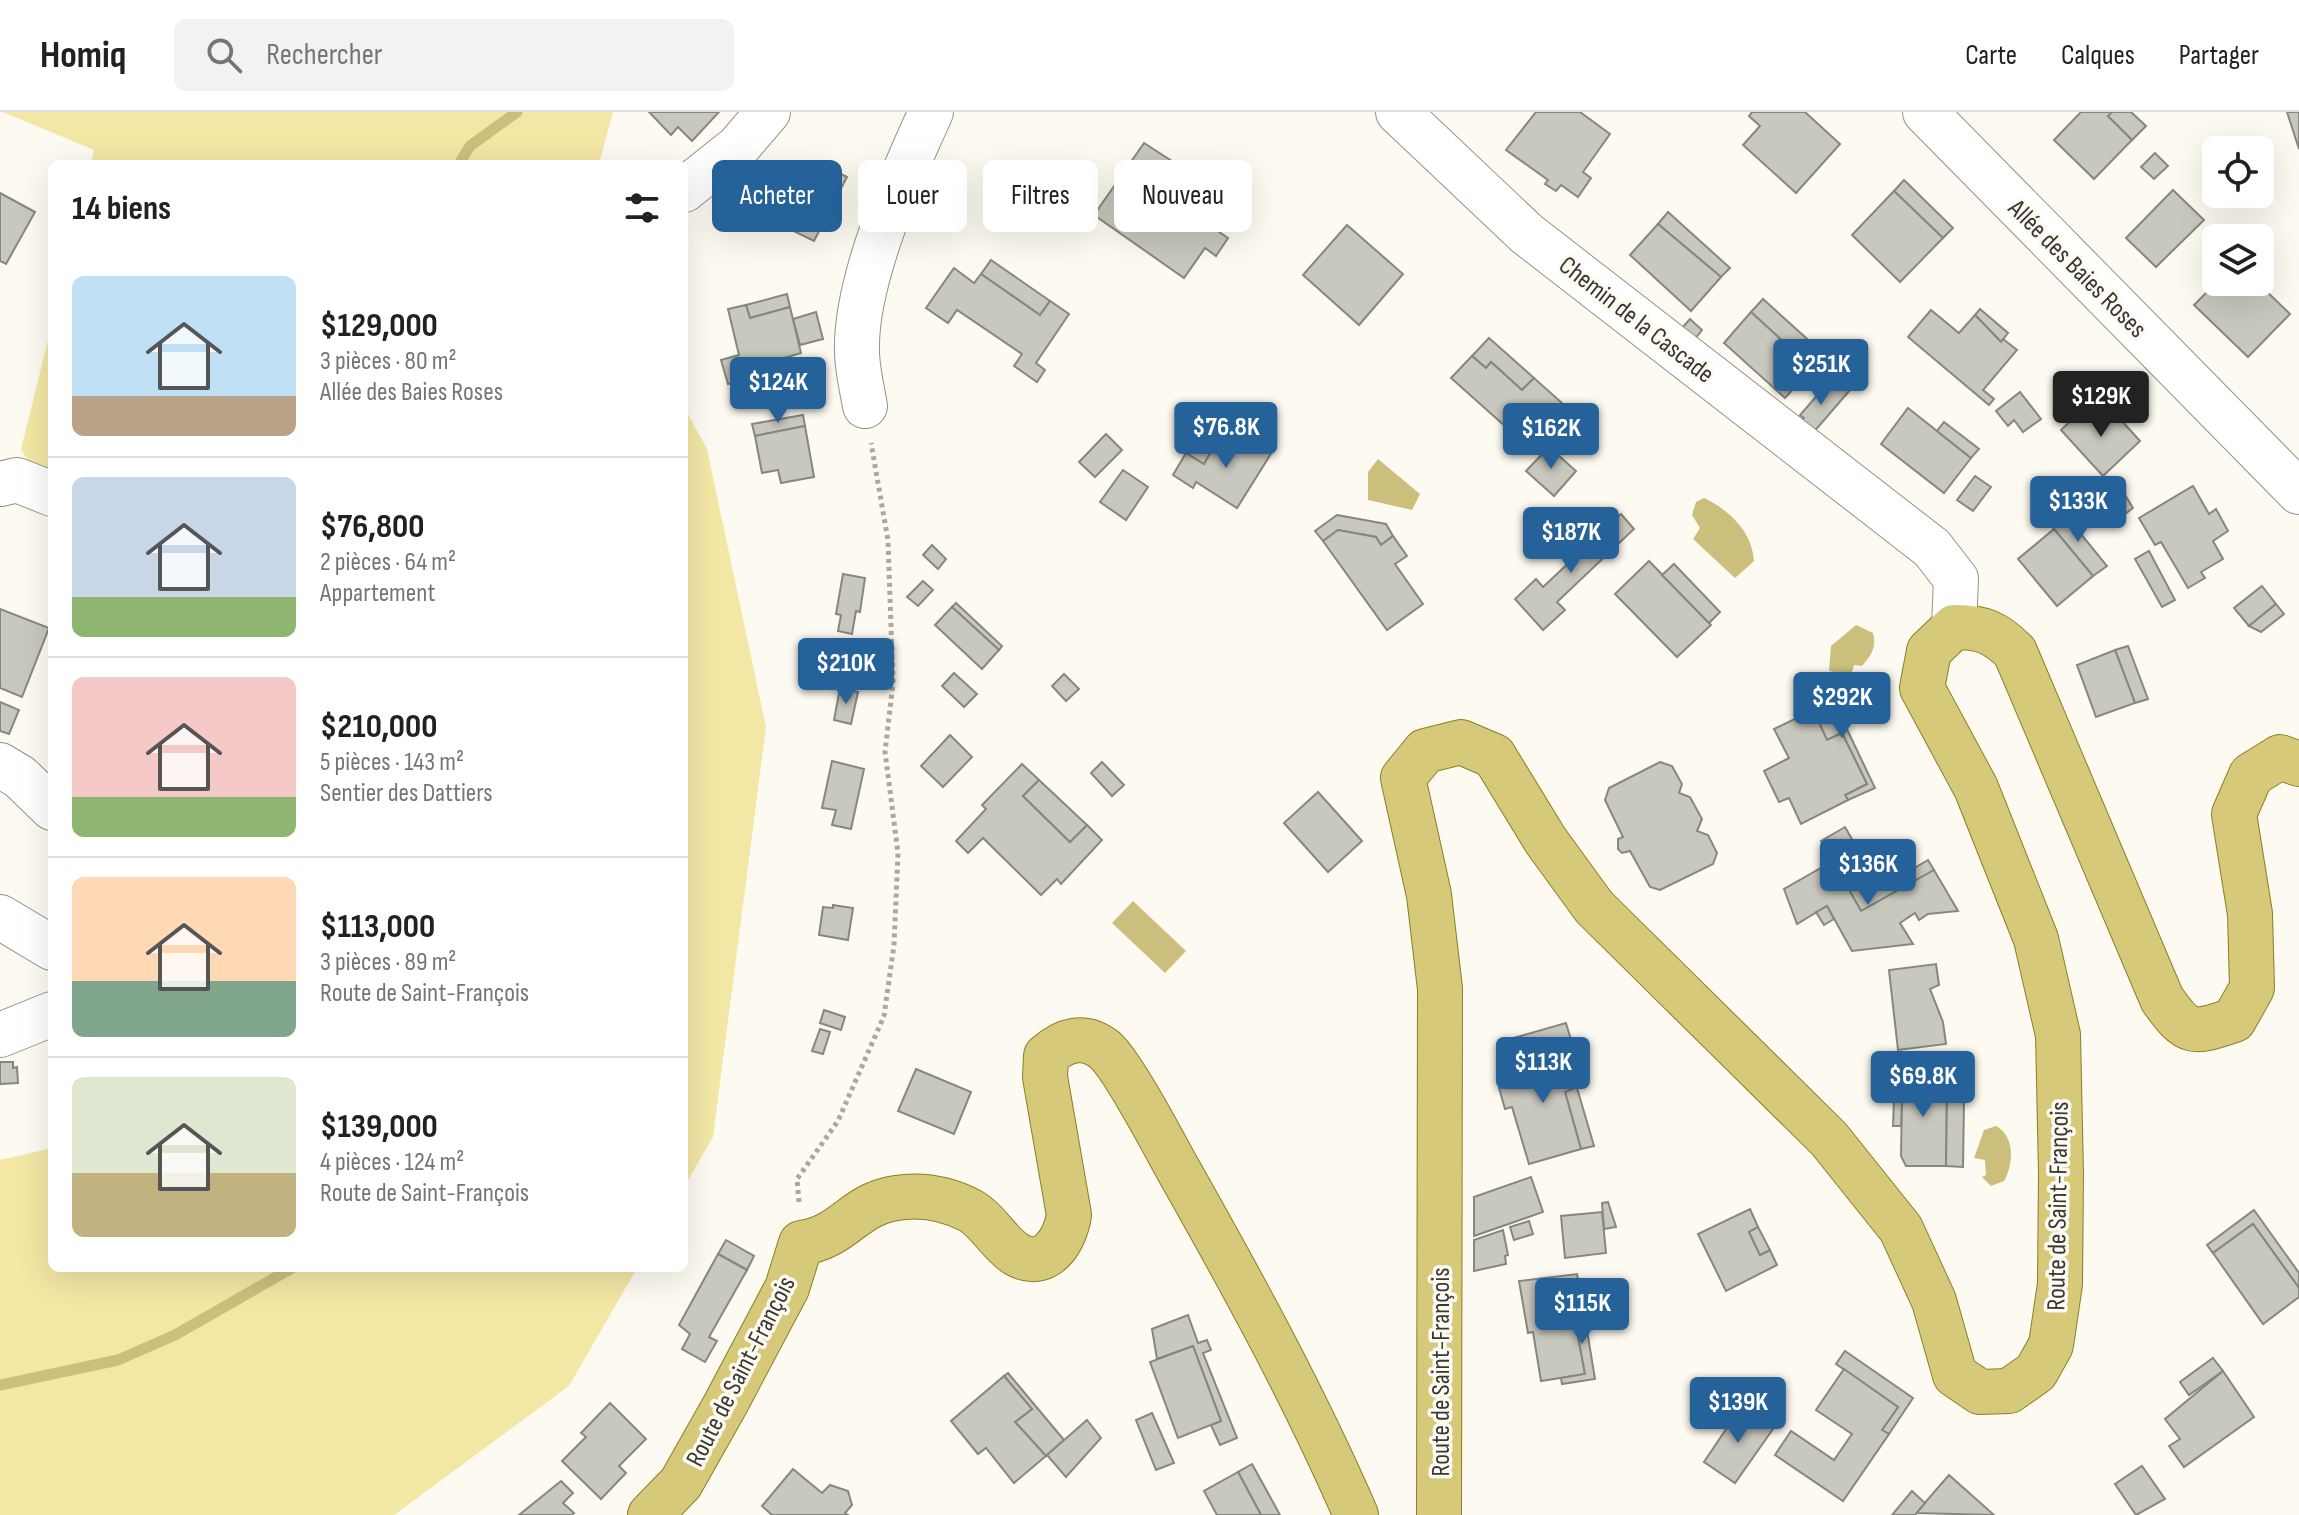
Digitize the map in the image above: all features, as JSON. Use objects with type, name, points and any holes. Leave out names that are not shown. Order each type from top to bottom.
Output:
[{"type":"main road","points":[[1954,627],[1979,627],[1989,631],[1998,635],[2015,652],[2162,999],[2180,1026],[2199,1032],[2234,1020],[2252,988],[2250,914],[2234,814],[2251,775],[2280,757],[2299,764]]},
{"type":"main road","name":"Route de Saint-François","points":[[1439,1515],[1440,989],[1429,895],[1403,778],[1425,751],[1461,742],[1494,756],[1546,841],[1594,907],[1829,1139],[1901,1229],[1934,1301],[1955,1375],[1980,1392],[2009,1391],[2036,1372],[2051,1345],[2060,1284],[2058,1035],[2036,939],[1976,788],[1922,688],[1929,651],[1954,627]]},
{"type":"main road","name":"Route de Saint-François","points":[[650,1515],[681,1483],[725,1405],[787,1288],[801,1243],[823,1240],[877,1199],[936,1197],[972,1212],[1017,1255],[1040,1257],[1053,1251],[1066,1236],[1069,1215],[1045,1077],[1046,1056],[1061,1043],[1081,1038],[1105,1050],[1153,1124],[1314,1419],[1356,1515]]},
{"type":"street","points":[[688,187],[738,147],[768,112]]},
{"type":"street","points":[[865,406],[857,351],[860,313],[894,192],[931,112]]},
{"type":"street","name":"Chemin de la Cascade","points":[[1398,112],[1527,234],[1932,548],[1956,579],[1954,627]]},
{"type":"street","name":"Allée des Baies Roses","points":[[1925,112],[2299,492]]},
{"type":"street","points":[[0,484],[17,480],[48,492]]},
{"type":"street","points":[[0,765],[20,777],[48,804]]},
{"type":"street","points":[[0,917],[48,946]]},
{"type":"street","points":[[0,1035],[48,1016]]},
{"type":"path","points":[[801,1243],[797,1179],[838,1121],[884,1016],[894,945],[898,853],[885,752],[893,683],[888,540],[865,406]]},
{"type":"shaded area","points":[[3,112],[613,112],[600,160],[92,160],[94,150]]},
{"type":"shaded area","points":[[48,340],[48,493],[21,449]]},
{"type":"shaded area","points":[[688,414],[707,449],[766,727],[713,1137],[688,1180]]},
{"type":"shaded area","points":[[1378,459],[1420,494],[1412,510],[1368,500],[1368,472]]},
{"type":"shaded area","points":[[1704,498],[1730,515],[1749,540],[1754,561],[1735,578],[1693,539],[1700,528],[1692,515],[1696,502]]},
{"type":"shaded area","points":[[1856,625],[1873,633],[1874,647],[1870,655],[1862,666],[1854,665],[1851,675],[1829,671],[1831,646]]},
{"type":"shaded area","points":[[1133,901],[1186,951],[1165,973],[1112,923]]},
{"type":"shaded area","points":[[1996,1126],[2007,1136],[2011,1159],[2004,1181],[1991,1186],[1982,1177],[1986,1175],[1985,1160],[1974,1158],[1984,1130]]},
{"type":"shaded area","points":[[48,1149],[48,1272],[635,1272],[569,1386],[394,1515],[0,1515],[0,1160]]},
{"type":"building","points":[[649,112],[719,112],[692,141],[678,127],[671,135]]},
{"type":"building","points":[[1536,112],[1580,112],[1610,134],[1583,172],[1591,178],[1578,197],[1561,185],[1556,191],[1545,184],[1548,180],[1506,150]]},
{"type":"building","points":[[1752,112],[1805,112],[1840,144],[1796,193],[1743,145],[1760,126],[1749,116]]},
{"type":"building","points":[[2081,112],[2112,112],[2108,116],[2132,140],[2094,179],[2054,140]]},
{"type":"building","points":[[2112,112],[2131,112],[2146,126],[2132,140],[2108,116]]},
{"type":"building","points":[[2287,112],[2299,112],[2299,149]]},
{"type":"building","points":[[1144,143],[1170,160],[1132,160]]},
{"type":"building","points":[[2155,153],[2168,166],[2154,179],[2141,167]]},
{"type":"building","points":[[1904,180],[1953,228],[1943,238],[1894,191]]},
{"type":"building","points":[[1114,186],[1114,229],[1098,218],[1098,209]]},
{"type":"building","points":[[2173,190],[2204,220],[2156,267],[2126,238]]},
{"type":"building","points":[[1894,191],[1943,238],[1900,282],[1852,235]]},
{"type":"building","points":[[0,193],[35,212],[6,264],[0,261]]},
{"type":"building","points":[[1668,212],[1730,268],[1721,277],[1658,224]]},
{"type":"building","points":[[1658,224],[1721,277],[1691,311],[1630,255]]},
{"type":"building","points":[[1347,225],[1403,274],[1359,325],[1303,275]]},
{"type":"building","points":[[796,232],[819,232],[814,241]]},
{"type":"building","points":[[1118,232],[1219,232],[1228,238],[1216,256],[1205,248],[1184,278]]},
{"type":"building","points":[[991,260],[1050,301],[1040,315],[981,274]]},
{"type":"building","points":[[954,268],[974,283],[981,274],[1040,315],[1050,301],[1069,314],[1036,363],[1045,370],[1037,382],[1014,366],[1022,354],[957,310],[948,323],[926,308]]},
{"type":"building","points":[[787,294],[790,307],[750,318],[746,305]]},
{"type":"building","points":[[2203,296],[2271,296],[2290,314],[2248,357],[2194,305]]},
{"type":"building","points":[[1763,299],[1825,355],[1812,368],[1751,312]]},
{"type":"building","points":[[746,305],[750,318],[790,307],[801,353],[743,370],[746,379],[728,384],[721,360],[739,355],[728,309]]},
{"type":"building","points":[[1980,309],[2008,333],[2001,342],[1975,315]]},
{"type":"building","points":[[1931,310],[1959,333],[1975,315],[2001,342],[2003,339],[2017,350],[1983,390],[1994,399],[1989,405],[1908,337]]},
{"type":"building","points":[[816,312],[823,339],[800,345],[793,319]]},
{"type":"building","points":[[1751,312],[1812,368],[1785,398],[1724,343]]},
{"type":"building","points":[[1690,319],[1702,330],[1694,340],[1682,328]]},
{"type":"building","points":[[1489,338],[1534,378],[1522,390],[1491,362],[1486,368],[1472,356]]},
{"type":"building","points":[[1472,356],[1486,368],[1491,362],[1522,390],[1534,378],[1571,411],[1534,452],[1451,378]]},
{"type":"building","points":[[1834,376],[1850,390],[1807,440],[1794,430],[1804,418],[1800,415]]},
{"type":"building","points":[[2020,392],[2041,419],[2023,432],[2014,420],[2008,426],[1996,411]]},
{"type":"building","points":[[2098,395],[2112,410],[2098,423],[2084,408]]},
{"type":"building","points":[[1908,408],[1971,458],[1944,493],[1881,444]]},
{"type":"building","points":[[2084,408],[2098,423],[2112,410],[2140,441],[2103,476],[2061,430]]},
{"type":"building","points":[[803,415],[805,426],[755,436],[752,424]]},
{"type":"building","points":[[1213,416],[1250,438],[1241,452],[1219,438],[1204,464],[1189,455]]},
{"type":"building","points":[[1944,422],[1979,449],[1971,458],[1937,431]]},
{"type":"building","points":[[805,426],[814,477],[781,483],[778,470],[762,473],[755,436]]},
{"type":"building","points":[[1106,434],[1122,450],[1095,477],[1079,462]]},
{"type":"building","points":[[1219,438],[1241,452],[1250,438],[1272,452],[1237,508],[1196,482],[1193,488],[1173,475],[1186,453],[1204,464]]},
{"type":"building","points":[[1549,447],[1576,471],[1554,496],[1526,471]]},
{"type":"building","points":[[1123,470],[1148,487],[1126,520],[1100,502]]},
{"type":"building","points":[[1975,476],[1991,487],[1973,511],[1957,500]]},
{"type":"building","points":[[2193,486],[2209,514],[2216,509],[2228,531],[2213,541],[2223,559],[2201,572],[2205,578],[2188,588],[2161,542],[2155,545],[2139,518]]},
{"type":"building","points":[[2122,490],[2133,508],[2113,523],[2102,503]]},
{"type":"building","points":[[2063,512],[2107,566],[2093,576],[2049,523]]},
{"type":"building","points":[[1621,514],[1634,529],[1557,602],[1565,610],[1543,630],[1515,599],[1536,579],[1543,587]]},
{"type":"building","points":[[1337,515],[1386,524],[1393,536],[1381,545],[1376,537],[1338,530],[1323,541],[1315,531]]},
{"type":"building","points":[[2054,529],[2093,576],[2057,606],[2018,559]]},
{"type":"building","points":[[1338,530],[1376,537],[1381,545],[1393,536],[1407,556],[1395,564],[1423,604],[1387,630],[1323,541]]},
{"type":"building","points":[[932,545],[946,559],[938,569],[923,555]]},
{"type":"building","points":[[2149,551],[2175,600],[2162,607],[2135,559]]},
{"type":"building","points":[[1649,561],[1711,625],[1677,657],[1615,594]]},
{"type":"building","points":[[1674,564],[1720,612],[1709,623],[1662,575]]},
{"type":"building","points":[[843,574],[865,578],[860,612],[856,611],[852,634],[838,631],[841,615],[836,614]]},
{"type":"building","points":[[923,581],[933,590],[918,606],[907,597]]},
{"type":"building","points":[[2262,586],[2276,604],[2249,626],[2234,608]]},
{"type":"building","points":[[956,603],[1002,646],[999,650],[952,607]]},
{"type":"building","points":[[2276,604],[2284,614],[2261,632],[2249,626]]},
{"type":"building","points":[[952,607],[999,650],[982,669],[935,625]]},
{"type":"building","points":[[0,609],[48,628],[48,631],[22,697],[0,688]]},
{"type":"building","points":[[2128,646],[2148,699],[2135,703],[2115,650]]},
{"type":"building","points":[[2115,650],[2135,703],[2096,717],[2077,665]]},
{"type":"building","points":[[954,673],[977,694],[964,707],[942,686]]},
{"type":"building","points":[[1064,674],[1079,689],[1066,701],[1052,686]]},
{"type":"building","points":[[840,688],[858,692],[851,724],[834,720]]},
{"type":"building","points":[[1833,700],[1875,788],[1848,800],[1845,795],[1867,784],[1842,733],[1827,740],[1813,710]]},
{"type":"building","points":[[0,702],[19,710],[9,734],[0,731]]},
{"type":"building","points":[[1813,710],[1827,740],[1842,733],[1867,784],[1845,795],[1848,800],[1801,824],[1789,798],[1779,802],[1764,771],[1789,758],[1774,729]]},
{"type":"building","points":[[950,735],[972,757],[943,787],[921,766]]},
{"type":"building","points":[[832,761],[864,769],[851,829],[832,825],[836,810],[822,808]]},
{"type":"building","points":[[1102,762],[1124,785],[1112,796],[1091,773]]},
{"type":"building","points":[[1660,762],[1672,766],[1682,784],[1679,793],[1690,797],[1702,819],[1697,831],[1708,835],[1717,853],[1713,864],[1660,890],[1650,887],[1630,851],[1622,853],[1618,849],[1618,839],[1623,837],[1605,800],[1609,788]]},
{"type":"building","points":[[1022,764],[1039,780],[1023,796],[1070,842],[1087,825],[1102,840],[1061,884],[1057,879],[1041,895],[983,838],[968,853],[956,841],[986,809],[982,805]]},
{"type":"building","points":[[1039,780],[1087,825],[1070,842],[1023,796]]},
{"type":"building","points":[[1318,792],[1362,841],[1328,872],[1284,823]]},
{"type":"building","points":[[1845,827],[1880,888],[1928,860],[1934,870],[1861,911],[1821,841]]},
{"type":"building","points":[[1833,861],[1861,911],[1934,870],[1958,911],[1928,914],[1919,920],[1915,913],[1900,923],[1913,944],[1852,951],[1827,906],[1797,924],[1784,889]]},
{"type":"building","points":[[833,905],[853,908],[848,940],[819,935],[823,907],[833,908]]},
{"type":"building","points":[[1827,906],[1834,919],[1824,925],[1816,912]]},
{"type":"building","points":[[1936,964],[1939,985],[1930,989],[1943,1022],[1946,1044],[1898,1050],[1889,970]]},
{"type":"building","points":[[824,1010],[845,1017],[841,1030],[820,1023]]},
{"type":"building","points":[[1566,1023],[1585,1086],[1577,1088],[1594,1146],[1581,1149],[1565,1092],[1575,1088],[1563,1045],[1516,1058],[1510,1039]]},
{"type":"building","points":[[820,1029],[830,1032],[823,1054],[812,1051]]},
{"type":"building","points":[[1563,1045],[1575,1088],[1565,1092],[1581,1149],[1529,1164],[1512,1107],[1505,1109],[1499,1088],[1523,1082],[1516,1058]]},
{"type":"building","points":[[0,1062],[13,1062],[13,1068],[17,1067],[18,1083],[0,1084]]},
{"type":"building","points":[[916,1069],[971,1092],[954,1134],[898,1111]]},
{"type":"building","points":[[1894,1075],[1947,1076],[1946,1166],[1906,1166],[1901,1156],[1902,1099],[1894,1099]]},
{"type":"building","points":[[1894,1099],[1902,1099],[1901,1126],[1893,1126]]},
{"type":"building","points":[[1947,1100],[1964,1100],[1963,1167],[1946,1166]]},
{"type":"building","points":[[1531,1177],[1543,1212],[1474,1236],[1474,1197]]},
{"type":"building","points":[[1608,1202],[1616,1227],[1604,1229],[1602,1203]]},
{"type":"building","points":[[1750,1209],[1758,1227],[1749,1232],[1760,1255],[1770,1250],[1777,1265],[1726,1291],[1698,1234]]},
{"type":"building","points":[[2254,1210],[2299,1273],[2299,1288],[2253,1224],[2213,1253],[2207,1245]]},
{"type":"building","points":[[1602,1212],[1606,1253],[1565,1258],[1561,1216]]},
{"type":"building","points":[[1529,1221],[1533,1234],[1514,1240],[1510,1227]]},
{"type":"building","points":[[2253,1224],[2299,1288],[2299,1297],[2263,1324],[2213,1253]]},
{"type":"building","points":[[1758,1227],[1770,1250],[1760,1255],[1749,1232]]},
{"type":"building","points":[[1503,1230],[1508,1255],[1505,1256],[1506,1264],[1474,1271],[1474,1240]]},
{"type":"building","points":[[726,1240],[754,1256],[747,1270],[718,1254]]},
{"type":"building","points":[[718,1254],[747,1270],[709,1337],[717,1341],[705,1362],[682,1349],[690,1334],[679,1325]]},
{"type":"building","points":[[1577,1274],[1582,1300],[1572,1303],[1585,1374],[1541,1381],[1533,1332],[1528,1333],[1519,1281]]},
{"type":"building","points":[[1582,1300],[1595,1379],[1562,1384],[1561,1378],[1585,1374],[1572,1303]]},
{"type":"building","points":[[1188,1315],[1198,1343],[1207,1340],[1211,1350],[1203,1353],[1237,1438],[1220,1445],[1211,1425],[1221,1421],[1193,1346],[1157,1359],[1152,1329]]},
{"type":"building","points":[[1193,1346],[1221,1421],[1178,1438],[1150,1362]]},
{"type":"building","points":[[1845,1351],[1913,1398],[1889,1434],[1882,1430],[1898,1407],[1836,1364]]},
{"type":"building","points":[[2213,1358],[2223,1371],[2189,1395],[2180,1382]]},
{"type":"building","points":[[1844,1369],[1898,1407],[1882,1430],[1889,1434],[1843,1501],[1775,1455],[1791,1431],[1834,1460],[1852,1434],[1816,1410]]},
{"type":"building","points":[[2223,1371],[2254,1417],[2184,1467],[2169,1446],[2180,1439],[2165,1419]]},
{"type":"building","points":[[1008,1373],[1064,1440],[1046,1456],[1015,1422],[1032,1409],[1004,1376]]},
{"type":"building","points":[[1004,1376],[1032,1409],[1015,1422],[1046,1456],[1014,1483],[986,1448],[978,1454],[951,1421]]},
{"type":"building","points":[[610,1403],[646,1439],[619,1466],[626,1473],[601,1499],[562,1461],[586,1437],[581,1433]]},
{"type":"building","points":[[1741,1407],[1773,1429],[1735,1483],[1704,1462]]},
{"type":"building","points":[[1152,1413],[1174,1463],[1156,1470],[1136,1420]]},
{"type":"building","points":[[1087,1420],[1101,1438],[1066,1477],[1047,1455]]},
{"type":"building","points":[[1252,1464],[1280,1515],[1261,1515],[1238,1472]]},
{"type":"building","points":[[2142,1466],[2165,1499],[2136,1515],[2115,1484]]},
{"type":"building","points":[[793,1469],[822,1493],[830,1485],[848,1491],[852,1505],[845,1513],[848,1515],[772,1515],[762,1506]]},
{"type":"building","points":[[1238,1472],[1261,1515],[1217,1515],[1204,1491]]},
{"type":"building","points":[[1949,1475],[1994,1515],[1916,1513]]},
{"type":"building","points":[[561,1481],[573,1493],[563,1503],[574,1513],[572,1515],[519,1515]]},
{"type":"building","points":[[1912,1491],[1925,1503],[1915,1515],[1892,1515]]},
{"type":"waterway","points":[[461,160],[470,146],[517,112]]},
{"type":"waterway","points":[[0,1385],[118,1360],[175,1335],[285,1272]]}]
